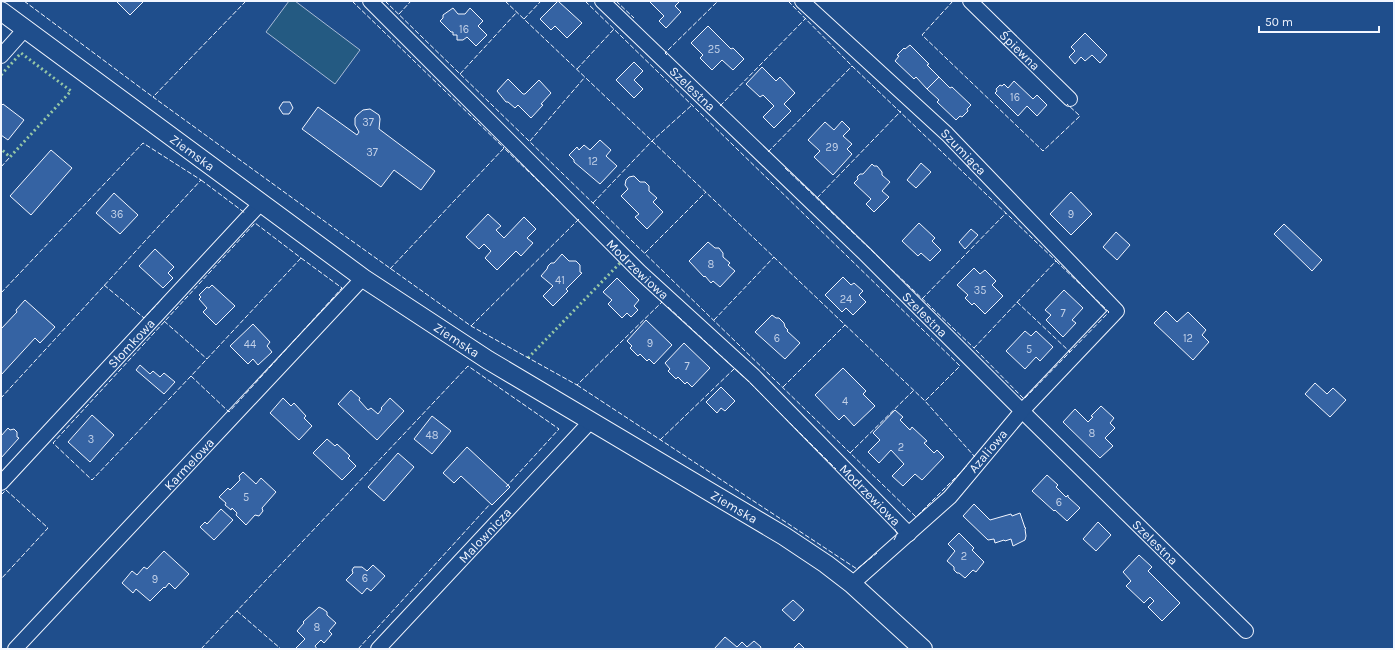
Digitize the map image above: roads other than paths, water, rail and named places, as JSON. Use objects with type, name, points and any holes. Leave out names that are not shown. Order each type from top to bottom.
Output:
[{"type":"street","name":"Modrzewiowa","points":[[370,1],[640,272],[754,376],[909,534]]},
{"type":"street","name":"Szelestna","points":[[602,1],[864,253],[1246,631]]},
{"type":"street","name":"Szumiąca","points":[[802,1],[947,134],[1118,311]]},
{"type":"street","name":"Śpiewna","points":[[970,1],[1070,99]]},
{"type":"street","name":"Ziemska","points":[[1,11],[260,204],[363,278],[488,360],[784,536],[826,564],[852,584],[923,649]]},
{"type":"street","points":[[1,56],[25,29]]},
{"type":"street","name":"Słomkowa","points":[[1,483],[260,204]]},
{"type":"street","name":"Karmelowa","points":[[15,649],[363,278]]},
{"type":"street","name":"Azaliowa","points":[[852,584],[950,497],[1022,411],[1118,311]]},
{"type":"street","name":"Malownicza","points":[[378,649],[591,422]]}]
